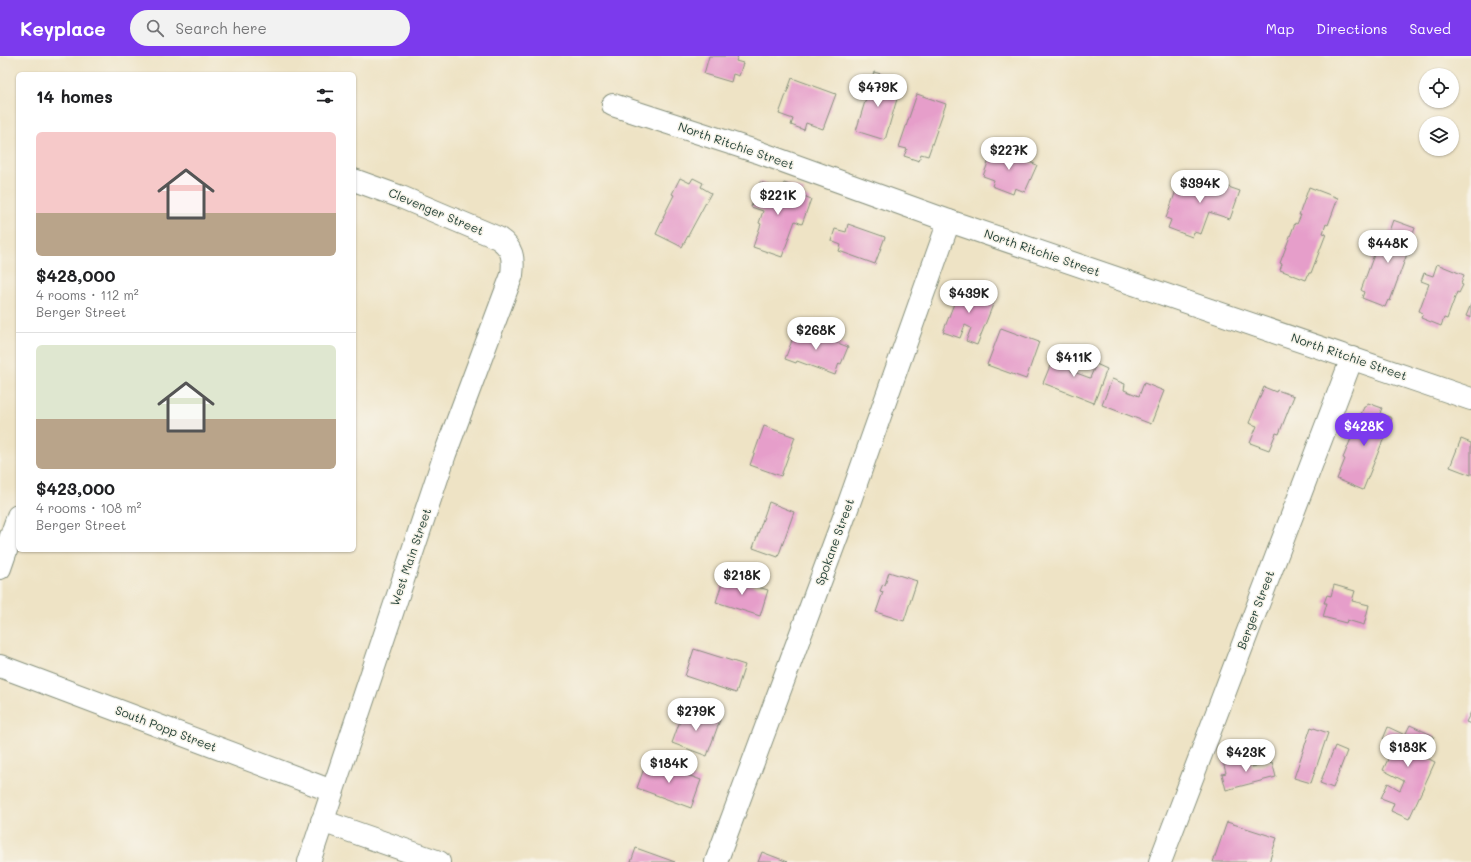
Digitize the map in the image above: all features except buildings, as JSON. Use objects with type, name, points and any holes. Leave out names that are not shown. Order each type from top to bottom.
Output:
[{"type":"street","name":"North Ritchie Street","points":[[613,105],[758,152],[949,221],[1471,399]]},
{"type":"street","name":"Clevenger Street","points":[[356,181],[401,197],[498,238],[506,244],[511,253]]},
{"type":"street","name":"Spokane Street","points":[[716,862],[846,512],[949,221]]},
{"type":"street","name":"West Main Street","points":[[309,862],[445,454],[512,274],[513,263],[511,253]]},
{"type":"street","name":"Berger Street","points":[[1160,862],[1352,358]]},
{"type":"street","points":[[0,568],[16,522]]},
{"type":"street","name":"South Popp Street","points":[[0,666],[332,791]]},
{"type":"street","points":[[322,821],[439,862]]}]
